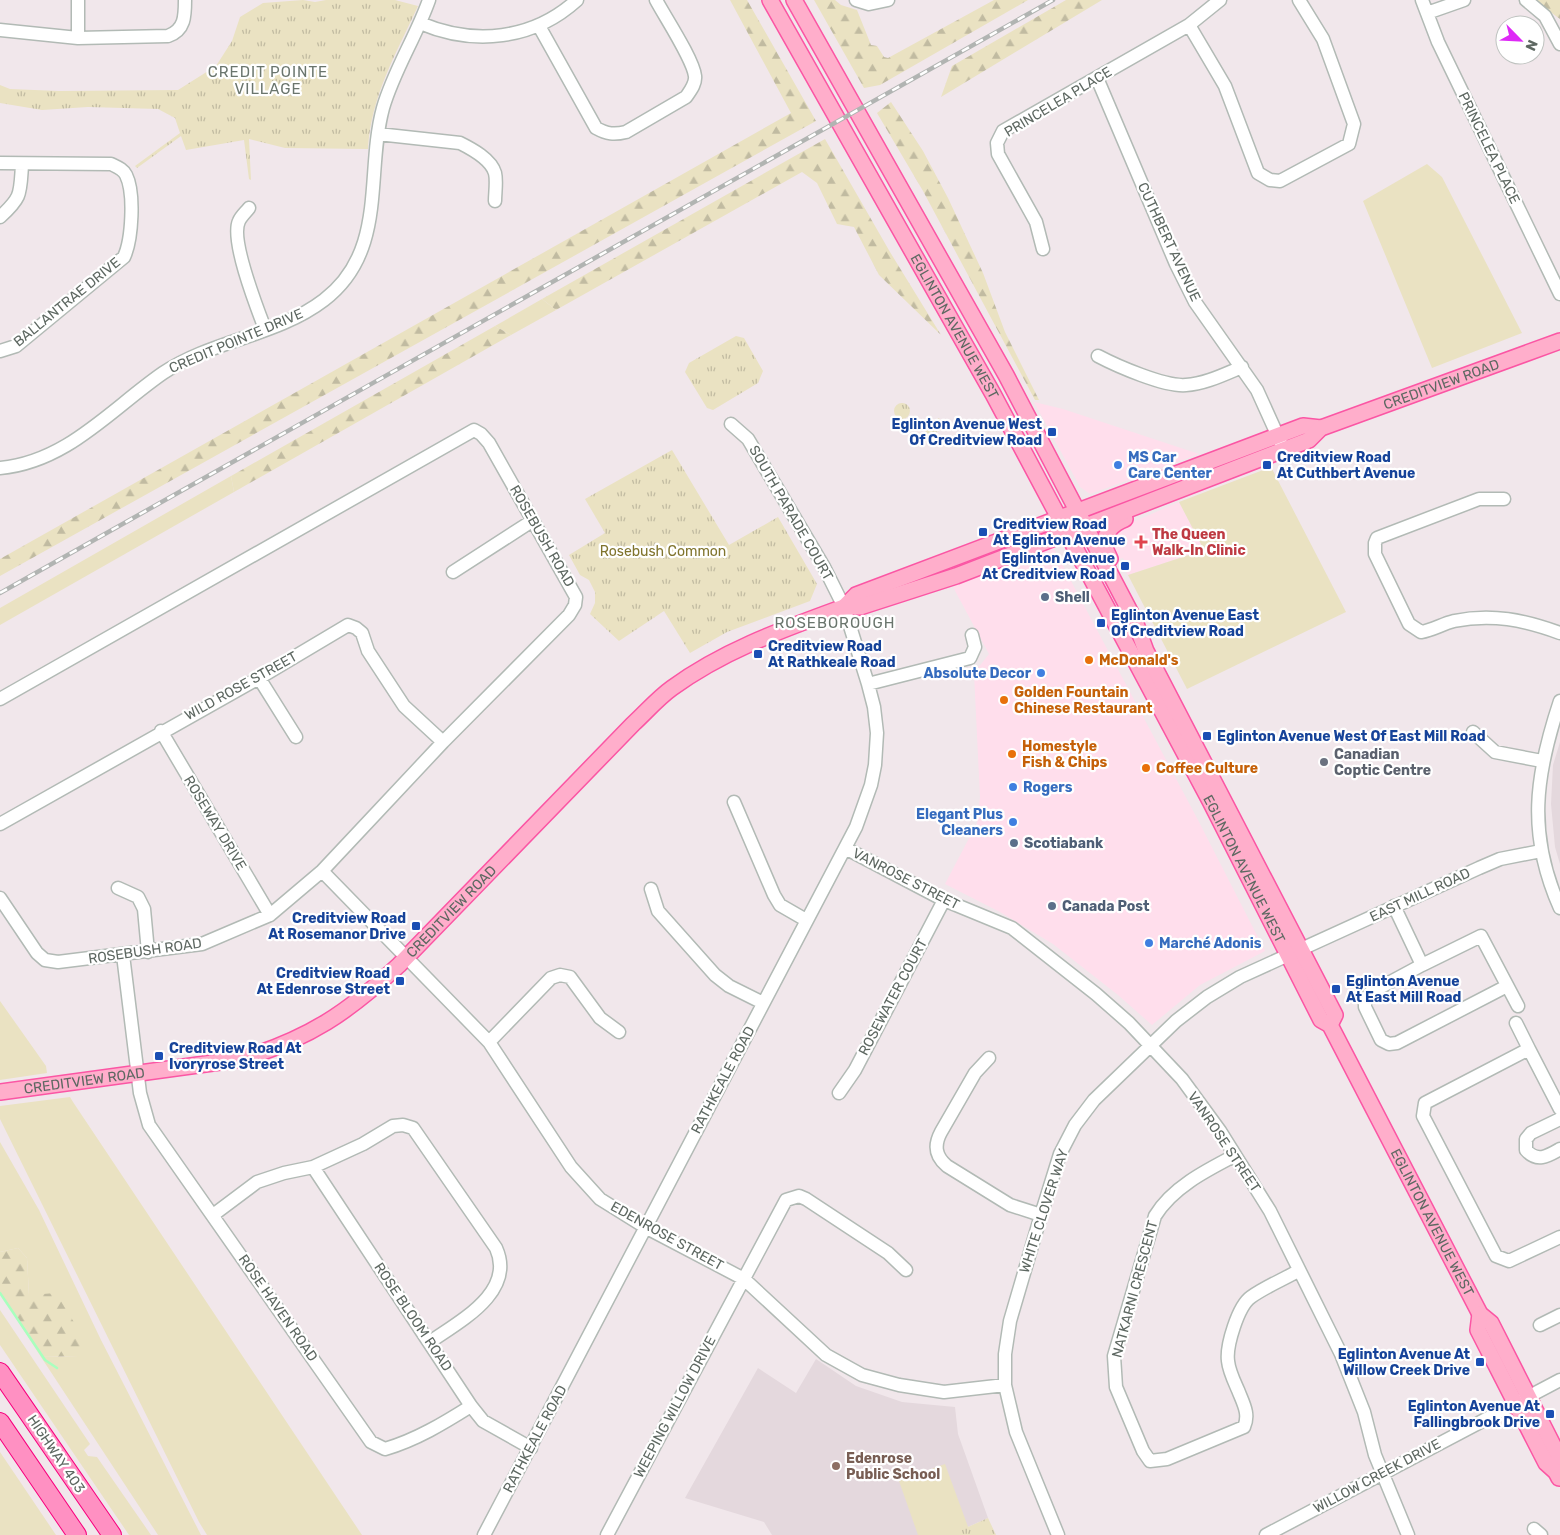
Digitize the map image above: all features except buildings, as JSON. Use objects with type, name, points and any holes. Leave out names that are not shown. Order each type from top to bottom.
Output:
[{"type":"highway","name":"HIGHWAY 403","points":[[0,1372],[112,1535]]},
{"type":"highway","name":"HIGHWAY 403","points":[[0,1422],[77,1535]]},
{"type":"main road","name":"EGLINTON AVENUE WEST","points":[[770,0],[978,367],[1210,801],[1295,952]]},
{"type":"main road","name":"EGLINTON AVENUE WEST","points":[[794,0],[1006,375],[1135,621],[1146,650],[1295,952],[1321,1020],[1330,1025],[1480,1314],[1478,1330],[1522,1400],[1546,1463],[1558,1475]]},
{"type":"main road","name":"CREDITVIEW ROAD","points":[[844,607],[856,595],[1077,510],[1281,443],[1309,440],[1321,428],[1560,341]]},
{"type":"main road","name":"CREDITVIEW ROAD","points":[[0,1092],[242,1059],[277,1048],[318,1029],[367,995],[407,957],[633,724],[670,689],[695,672],[747,644],[844,607],[860,607],[929,586],[1165,497],[1281,443]]},
{"type":"main road","points":[[1117,588],[1122,579],[1104,546],[1108,530],[1118,522],[1154,508],[1165,497]]},
{"type":"street","points":[[78,0],[78,38]]},
{"type":"street","points":[[0,30],[78,38],[168,36],[174,34],[182,26],[185,16],[185,0]]},
{"type":"street","name":"CREDIT POINTE DRIVE","points":[[0,468],[34,463],[67,447],[170,368],[303,313],[324,300],[341,282],[356,261],[366,239],[370,219],[378,134],[391,83],[429,0]]},
{"type":"street","points":[[420,23],[445,32],[493,37],[517,34],[539,26],[566,10],[577,0]]},
{"type":"street","points":[[539,26],[596,128],[615,135],[626,132],[686,97],[692,89],[695,77],[690,64],[656,0]]},
{"type":"street","points":[[856,0],[869,4],[888,0]]},
{"type":"street","name":"PRINCELEA PLACE","points":[[1043,249],[1036,222],[998,154],[996,143],[1003,131],[1189,25],[1220,0]]},
{"type":"street","points":[[1189,25],[1225,86],[1258,173],[1270,180],[1280,181],[1349,144],[1354,129],[1323,38],[1299,0]]},
{"type":"street","name":"PRINCELEA PLACE","points":[[1422,0],[1442,51],[1560,294]]},
{"type":"street","points":[[1427,13],[1464,0]]},
{"type":"street","points":[[1526,0],[1545,16],[1560,44]]},
{"type":"street","name":"CUTHBERT AVENUE","points":[[1098,78],[1176,264],[1195,302],[1257,390],[1281,443]]},
{"type":"street","points":[[378,134],[460,143],[472,149],[484,158],[495,173],[495,201]]},
{"type":"street","name":"BALLANTRAE DRIVE","points":[[0,163],[22,165],[111,164],[120,168],[126,175],[130,188],[130,237],[124,257],[16,346],[0,352]]},
{"type":"street","points":[[0,217],[17,203],[21,191],[22,165]]},
{"type":"street","points":[[249,208],[238,222],[238,242],[247,279],[264,329]]},
{"type":"street","points":[[1098,356],[1116,366],[1177,385],[1197,383],[1242,368]]},
{"type":"street","name":"SOUTH PARADE COURT","points":[[732,424],[748,439],[753,447],[808,537],[844,607]]},
{"type":"street","name":"ROSEBUSH ROAD","points":[[0,699],[474,430],[482,434],[489,443],[532,521],[572,586],[576,597],[575,605],[569,615],[443,742],[322,871],[270,915],[202,944],[124,956],[58,962],[45,960],[37,954],[0,898]]},
{"type":"street","points":[[1504,499],[1480,499],[1377,538],[1374,543],[1375,554],[1410,624],[1421,632],[1448,622],[1488,616],[1508,617],[1560,633]]},
{"type":"street","points":[[453,572],[532,521]]},
{"type":"street","name":"RATHKEALE ROAD","points":[[484,1535],[856,827],[871,785],[875,765],[877,733],[874,707],[868,684],[844,607]]},
{"type":"street","name":"WILD ROSE STREET","points":[[0,824],[161,731],[259,678],[348,625],[362,633],[368,651],[397,697],[443,742]]},
{"type":"street","points":[[868,684],[970,658],[975,647],[972,635]]},
{"type":"street","points":[[259,678],[296,737]]},
{"type":"street","points":[[1560,701],[1542,761],[1538,832],[1547,879],[1560,908]]},
{"type":"street","name":"ROSEWAY DRIVE","points":[[161,731],[270,915]]},
{"type":"street","points":[[1473,732],[1494,752],[1542,761]]},
{"type":"street","points":[[734,802],[780,905],[806,920]]},
{"type":"street","name":"VANROSE STREET","points":[[845,848],[944,900],[1012,928],[1096,994],[1151,1045],[1182,1079],[1220,1131],[1270,1211],[1298,1271],[1341,1354],[1364,1412],[1382,1473],[1408,1535]]},
{"type":"street","name":"EAST MILL ROAD","points":[[1295,952],[1500,859],[1541,851]]},
{"type":"street","name":"EDENROSE STREET","points":[[322,871],[489,1042],[571,1168],[600,1199],[645,1227],[744,1279],[826,1355],[862,1375],[899,1385],[944,1392],[1005,1386]]},
{"type":"street","points":[[118,888],[138,897],[144,909],[148,952]]},
{"type":"street","points":[[652,889],[658,911],[715,975],[729,986],[763,1003]]},
{"type":"street","name":"ROSEWATER COURT","points":[[839,1093],[855,1070],[944,900]]},
{"type":"street","points":[[1394,906],[1422,965]]},
{"type":"street","points":[[1507,986],[1397,1043],[1389,1044],[1381,1040],[1365,1001],[1370,993],[1481,936],[1518,1006]]},
{"type":"street","name":"WHITE CLOVER WAY","points":[[1058,1535],[1016,1432],[1005,1386],[1005,1354],[1009,1328],[1058,1159],[1075,1125],[1094,1100],[1182,1015],[1206,997],[1240,977],[1295,952]]},
{"type":"street","name":"ROSE HAVEN ROAD","points":[[124,956],[135,1056],[140,1074],[140,1093],[149,1126],[371,1442],[385,1449],[396,1446],[430,1431],[471,1406]]},
{"type":"street","points":[[489,1042],[551,978],[560,975],[570,977],[600,1018],[619,1032]]},
{"type":"street","points":[[1516,1023],[1560,1109]]},
{"type":"street","points":[[1529,1049],[1425,1103],[1423,1116],[1496,1256],[1509,1261],[1560,1237]]},
{"type":"street","points":[[989,1058],[975,1073],[940,1132],[936,1141],[937,1152],[940,1160],[946,1166],[1010,1205],[1041,1215]]},
{"type":"street","points":[[1560,1119],[1531,1133],[1526,1139],[1526,1150],[1535,1157],[1543,1158],[1560,1149]]},
{"type":"street","points":[[213,1215],[257,1182],[284,1173],[312,1167],[356,1148],[393,1126],[403,1125],[412,1128],[496,1248],[500,1258],[501,1270],[485,1300],[472,1314],[430,1342]]},
{"type":"street","name":"NATKARNI CRESCENT","points":[[1234,1156],[1173,1193],[1155,1216],[1114,1356],[1116,1387],[1143,1450],[1150,1461],[1167,1459],[1244,1427],[1247,1420],[1246,1410],[1227,1359],[1234,1327],[1240,1312],[1249,1298],[1298,1271]]},
{"type":"street","name":"ROSE BLOOM ROAD","points":[[312,1167],[471,1406],[484,1421],[531,1448]]},
{"type":"street","name":"WEEPING WILLOW DRIVE","points":[[607,1535],[786,1200],[799,1196],[888,1253],[906,1270]]},
{"type":"street","points":[[1540,1325],[1560,1315]]},
{"type":"street","name":"WILLOW CREEK DRIVE","points":[[1266,1535],[1560,1380]]},
{"type":"shaded area","points":[[1034,402],[1063,409],[1199,454],[1090,494],[1080,487]]},
{"type":"shaded area","points":[[1179,502],[1204,550],[1128,575],[1125,570],[1128,568],[1123,558],[1119,559],[1113,542],[1115,533],[1126,525]]},
{"type":"shaded area","points":[[1048,548],[1054,549],[1198,820],[1265,951],[1200,985],[1152,1025],[1118,995],[1053,944],[1000,912],[945,884],[977,823],[980,797],[974,673],[989,654],[953,587]]},
{"type":"shaded area","points":[[1560,742],[1560,864],[1555,847],[1551,804],[1553,765]]},
{"type":"shaded area","name":"Edenrose Public School","points":[[816,1359],[856,1386],[902,1402],[955,1407],[958,1434],[988,1518],[950,1535],[772,1535],[764,1522],[685,1498],[758,1368],[796,1393]]},
{"type":"green space","points":[[303,0],[315,2],[326,0],[395,0],[418,6],[393,58],[379,93],[370,130],[368,149],[285,148],[249,139],[251,180],[249,179],[244,140],[186,150],[181,136],[137,168],[135,166],[180,133],[175,118],[158,109],[88,107],[42,110],[0,103],[0,85],[10,89],[59,91],[178,90],[216,66],[232,41],[240,17],[263,3]]},
{"type":"green space","points":[[730,0],[747,0],[816,121],[0,576],[0,559],[791,113]]},
{"type":"green space","points":[[814,0],[835,0],[841,5],[857,10],[871,45],[877,46],[884,57],[888,58],[994,0],[1028,0],[880,85],[864,88]]},
{"type":"green space","points":[[1066,0],[1102,0],[941,97],[952,66]]},
{"type":"green space","points":[[1534,0],[1560,0],[1560,19]]},
{"type":"green space","points":[[891,102],[923,151],[948,198],[983,273],[1005,332],[1039,400],[1035,400],[923,191],[877,113]]},
{"type":"green space","points":[[825,139],[890,252],[941,335],[879,275],[854,227],[837,224],[817,183],[802,172],[556,310],[542,299]]},
{"type":"green space","points":[[1427,164],[1442,177],[1522,333],[1432,368],[1363,201]]},
{"type":"green space","points":[[542,299],[556,310],[511,335],[495,326]]},
{"type":"green space","points":[[495,326],[511,335],[234,492],[231,476]]},
{"type":"green space","points":[[736,336],[744,338],[763,371],[758,383],[713,410],[707,408],[685,372],[689,363]]},
{"type":"green space","points":[[902,403],[910,411],[902,419],[894,411]]},
{"type":"green space","points":[[939,418],[941,423],[939,431],[931,435],[927,434],[922,427]]},
{"type":"green space","name":"Rosebush Common","points":[[672,450],[729,545],[778,517],[817,584],[810,601],[727,632],[690,653],[664,611],[619,641],[590,614],[595,603],[595,592],[589,580],[580,575],[569,555],[605,533],[585,499]]},
{"type":"green space","points":[[1271,467],[1346,612],[1187,689],[1128,575],[1204,550],[1179,502]]},
{"type":"green space","points":[[231,476],[234,492],[0,625],[0,608]]},
{"type":"green space","points":[[0,1001],[46,1066],[47,1073],[0,1080]]},
{"type":"green space","points":[[70,1097],[362,1535],[207,1535],[0,1119],[0,1106]]},
{"type":"green space","points":[[0,1142],[39,1210],[101,1340],[201,1535],[158,1535],[41,1357],[78,1356],[29,1295],[27,1258],[18,1248],[0,1252]]},
{"type":"green space","points":[[18,1248],[27,1258],[29,1295],[56,1293],[83,1337],[78,1356],[41,1357],[0,1293],[0,1252]]},
{"type":"green space","points":[[0,1310],[90,1444],[84,1450],[88,1456],[97,1457],[151,1535],[129,1535],[0,1345]]},
{"type":"green space","points":[[0,1452],[56,1535],[0,1535]]},
{"type":"green space","points":[[945,1464],[971,1535],[918,1535],[899,1481]]},
{"type":"green space","points":[[988,1518],[996,1535],[950,1535]]},
{"type":"waterway","points":[[0,1293],[45,1360],[57,1368]]},
{"type":"railway","points":[[0,593],[1053,0]]},
{"type":"place","name":"Eglinton Avenue West Of Creditview Road","points":[[1052,432]]},
{"type":"place","name":"MS Car Care Center","points":[[1118,465]]},
{"type":"place","name":"Creditview Road At Cuthbert Avenue","points":[[1267,465]]},
{"type":"place","name":"Creditview Road At Eglinton Avenue","points":[[983,532]]},
{"type":"place","name":"The Queen Walk-In Clinic","points":[[1141,542]]},
{"type":"place","name":"Eglinton Avenue At Creditview Road","points":[[1125,566]]},
{"type":"place","name":"Shell","points":[[1045,597]]},
{"type":"place","name":"Eglinton Avenue East Of Creditview Road","points":[[1101,623]]},
{"type":"place","name":"Creditview Road At Rathkeale Road","points":[[758,654]]},
{"type":"place","name":"McDonald's","points":[[1089,660]]},
{"type":"place","name":"Absolute Decor","points":[[1041,673]]},
{"type":"place","name":"Golden Fountain Chinese Restaurant","points":[[1004,700]]},
{"type":"place","name":"Eglinton Avenue West Of East Mill Road","points":[[1207,736]]},
{"type":"place","name":"Homestyle Fish & Chips","points":[[1012,754]]},
{"type":"place","name":"Canadian Coptic Centre","points":[[1324,762]]},
{"type":"place","name":"Coffee Culture","points":[[1146,768]]},
{"type":"place","name":"Rogers","points":[[1013,787]]},
{"type":"place","name":"Elegant Plus Cleaners","points":[[1013,822]]},
{"type":"place","name":"Scotiabank","points":[[1014,843]]},
{"type":"place","name":"Canada Post","points":[[1052,906]]},
{"type":"place","name":"Creditview Road At Rosemanor Drive","points":[[416,926]]},
{"type":"place","name":"Marché Adonis","points":[[1149,943]]},
{"type":"place","name":"Creditview Road At Edenrose Street","points":[[400,981]]},
{"type":"place","name":"Eglinton Avenue At East Mill Road","points":[[1336,989]]},
{"type":"place","name":"Creditview Road At Ivoryrose Street","points":[[159,1056]]},
{"type":"place","name":"Eglinton Avenue At Willow Creek Drive","points":[[1480,1362]]},
{"type":"place","name":"Eglinton Avenue At Fallingbrook Drive","points":[[1550,1414]]},
{"type":"place","name":"Edenrose Public School","points":[[836,1466]]},
{"type":"district","name":"CREDIT POINTE VILLAGE","points":[[268,80]]},
{"type":"district","name":"ROSEBOROUGH","points":[[835,623]]}]
